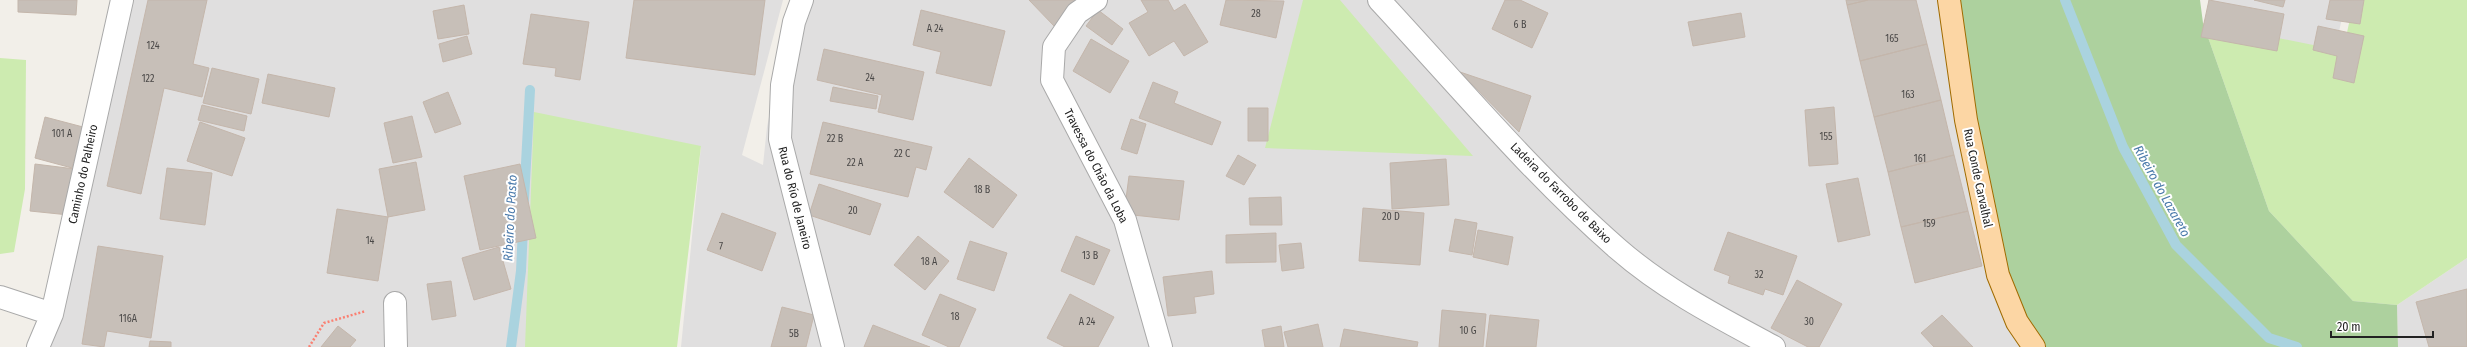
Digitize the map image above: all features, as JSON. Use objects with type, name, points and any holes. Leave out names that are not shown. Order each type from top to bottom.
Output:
[{"type":"main road","name":"Rua Conde Carvalhal","points":[[1949,0],[1966,120],[1998,275],[2017,322],[2034,347]]},
{"type":"street","name":"Caminho do Palheiro","points":[[38,347],[52,314],[122,0]]},
{"type":"street","name":"Rua do Río de Janeiro","points":[[802,0],[794,22],[782,85],[780,139],[833,347]]},
{"type":"street","name":"Travessa do Chão da Loba","points":[[1096,0],[1077,13],[1054,48],[1052,80],[1125,220],[1161,347]]},
{"type":"street","name":"Ladeira do Farrobo de Baixo","points":[[1380,0],[1539,174],[1619,250],[1689,301],[1774,347]]},
{"type":"street","points":[[0,297],[52,314]]},
{"type":"street","points":[[395,303],[396,347]]},
{"type":"path","points":[[309,347],[324,324],[395,303]]},
{"type":"shaded area","points":[[124,0],[783,0],[742,155],[763,165],[767,127],[792,0],[1956,0],[2055,347],[681,347],[701,146],[528,347],[42,347]]},
{"type":"shaded area","points":[[2208,0],[2346,0],[2334,54],[2212,25]]},
{"type":"shaded area","points":[[2467,258],[2467,347],[2398,347],[2397,305]]},
{"type":"green space","points":[[1303,0],[1340,0],[1473,156],[1265,148]]},
{"type":"green space","points":[[1949,0],[2200,0],[2203,23],[2269,211],[2353,301],[2397,305],[2398,347],[2034,347],[2017,322]]},
{"type":"green space","points":[[2354,0],[2467,0],[2467,258],[2397,305],[2353,301],[2269,211],[2203,23],[2343,51]]},
{"type":"green space","points":[[0,58],[26,60],[25,189],[14,252],[0,254]]},
{"type":"green space","points":[[534,112],[701,146],[677,347],[525,347]]},
{"type":"building","points":[[18,0],[77,0],[76,15],[18,12]]},
{"type":"building","points":[[148,0],[207,0],[193,64],[209,68],[202,97],[164,88],[141,194],[107,186]]},
{"type":"building","points":[[634,0],[765,0],[755,75],[626,58]]},
{"type":"building","points":[[1029,0],[1083,0],[1055,27]]},
{"type":"building","points":[[1141,0],[1168,0],[1174,11],[1185,4],[1208,42],[1184,56],[1174,41],[1149,56],[1129,23],[1148,12]]},
{"type":"building","points":[[1226,0],[1284,1],[1276,38],[1220,25]]},
{"type":"building","points":[[1505,0],[1520,0],[1548,13],[1532,48],[1492,29]]},
{"type":"building","points":[[1846,0],[1868,0],[1847,5]]},
{"type":"building","points":[[1868,0],[1916,0],[1927,44],[1860,61],[1847,5]]},
{"type":"building","points":[[2209,0],[2284,14],[2277,51],[2201,37]]},
{"type":"building","points":[[2254,0],[2285,0],[2283,7]]},
{"type":"building","points":[[2330,0],[2364,0],[2360,24],[2326,19]]},
{"type":"building","points":[[464,5],[469,34],[438,39],[433,11]]},
{"type":"building","points":[[921,10],[1005,31],[991,86],[936,73],[941,52],[913,45]]},
{"type":"building","points":[[1098,10],[1123,29],[1112,45],[1086,26]]},
{"type":"building","points":[[1741,13],[1745,37],[1693,46],[1688,22]]},
{"type":"building","points":[[531,14],[589,22],[580,80],[555,76],[556,68],[523,64]]},
{"type":"building","points":[[2318,26],[2364,36],[2354,83],[2333,78],[2337,56],[2313,50]]},
{"type":"building","points":[[467,36],[472,54],[443,62],[439,44]]},
{"type":"building","points":[[1091,39],[1129,61],[1110,93],[1073,71]]},
{"type":"building","points":[[1927,44],[1941,100],[1874,117],[1860,61]]},
{"type":"building","points":[[824,49],[924,72],[913,120],[878,112],[882,95],[817,80]]},
{"type":"building","points":[[212,68],[259,79],[251,114],[203,103]]},
{"type":"building","points":[[1460,72],[1531,96],[1519,132]]},
{"type":"building","points":[[268,74],[335,88],[329,117],[262,103]]},
{"type":"building","points":[[1153,82],[1178,92],[1174,103],[1221,122],[1212,145],[1139,118]]},
{"type":"building","points":[[833,87],[878,96],[876,109],[830,101]]},
{"type":"building","points":[[448,92],[461,124],[435,133],[423,102]]},
{"type":"building","points":[[1941,100],[1954,155],[1888,172],[1874,117]]},
{"type":"building","points":[[202,105],[247,116],[244,131],[198,120]]},
{"type":"building","points":[[1834,107],[1838,164],[1809,166],[1805,110]]},
{"type":"building","points":[[1248,108],[1268,108],[1268,141],[1248,141]]},
{"type":"building","points":[[412,116],[422,157],[393,163],[384,123]]},
{"type":"building","points":[[45,117],[83,127],[72,168],[35,158]]},
{"type":"building","points":[[1131,119],[1146,124],[1137,154],[1121,149]]},
{"type":"building","points":[[200,122],[245,138],[232,176],[187,161]]},
{"type":"building","points":[[823,122],[932,147],[926,170],[916,167],[908,197],[810,174]]},
{"type":"building","points":[[1238,155],[1256,165],[1244,185],[1226,176]]},
{"type":"building","points":[[1954,155],[1968,211],[1901,227],[1888,172]]},
{"type":"building","points":[[969,158],[1017,195],[993,228],[944,192]]},
{"type":"building","points":[[1446,159],[1449,205],[1392,209],[1390,163]]},
{"type":"building","points":[[416,162],[425,210],[388,217],[379,169]]},
{"type":"building","points":[[35,164],[75,169],[69,215],[30,211]]},
{"type":"building","points":[[520,164],[536,238],[480,250],[464,176]]},
{"type":"building","points":[[167,168],[212,173],[205,225],[160,219]]},
{"type":"building","points":[[1129,176],[1184,181],[1179,220],[1124,214]]},
{"type":"building","points":[[1858,178],[1870,235],[1838,242],[1826,184]]},
{"type":"building","points":[[819,184],[881,204],[870,235],[809,215]]},
{"type":"building","points":[[1281,197],[1282,225],[1250,225],[1249,198]]},
{"type":"building","points":[[1363,208],[1424,213],[1420,265],[1359,261]]},
{"type":"building","points":[[337,209],[388,217],[378,281],[327,273]]},
{"type":"building","points":[[1968,211],[1982,266],[1915,283],[1901,227]]},
{"type":"building","points":[[722,213],[776,233],[762,271],[707,250]]},
{"type":"building","points":[[1455,219],[1477,223],[1472,255],[1449,251]]},
{"type":"building","points":[[1478,230],[1513,237],[1508,265],[1473,257]]},
{"type":"building","points":[[1728,232],[1797,256],[1783,295],[1765,289],[1763,295],[1728,283],[1730,276],[1714,270]]},
{"type":"building","points":[[1276,233],[1276,262],[1226,263],[1226,235]]},
{"type":"building","points":[[918,236],[949,261],[925,290],[894,265]]},
{"type":"building","points":[[1076,236],[1110,250],[1094,285],[1061,271]]},
{"type":"building","points":[[970,241],[1007,253],[994,291],[957,279]]},
{"type":"building","points":[[1301,243],[1304,268],[1282,271],[1279,245]]},
{"type":"building","points":[[98,246],[163,256],[151,338],[107,331],[104,347],[82,344]]},
{"type":"building","points":[[499,247],[511,289],[474,300],[462,258]]},
{"type":"building","points":[[1212,271],[1214,294],[1194,297],[1196,313],[1168,316],[1163,277]]},
{"type":"building","points":[[1797,280],[1842,304],[1819,347],[1808,347],[1771,328]]},
{"type":"building","points":[[451,281],[456,316],[432,320],[427,284]]},
{"type":"building","points":[[2467,289],[2467,347],[2429,347],[2416,302]]},
{"type":"building","points":[[940,294],[976,309],[959,347],[949,347],[922,335]]},
{"type":"building","points":[[1070,294],[1114,317],[1098,347],[1065,347],[1047,338]]},
{"type":"building","points":[[782,307],[814,315],[806,347],[771,347]]},
{"type":"building","points":[[1442,310],[1486,314],[1483,347],[1439,347]]},
{"type":"building","points":[[1490,315],[1539,320],[1536,347],[1486,347]]},
{"type":"building","points":[[1942,315],[1973,347],[1934,347],[1921,333]]},
{"type":"building","points":[[1318,324],[1323,347],[1288,347],[1284,332]]},
{"type":"building","points":[[873,325],[911,340],[930,347],[864,347]]},
{"type":"building","points":[[338,326],[356,340],[350,347],[321,347]]},
{"type":"building","points":[[1281,326],[1284,347],[1265,347],[1262,330]]},
{"type":"building","points":[[1344,329],[1418,342],[1417,347],[1340,347]]},
{"type":"building","points":[[150,341],[171,342],[171,347],[149,347]]},
{"type":"waterway","name":"Ribeiro do Lazareto","points":[[2065,0],[2123,147],[2176,245],[2269,338],[2297,347]]},
{"type":"waterway","name":"Ribeiro do Pasto","points":[[524,200],[530,90]]},
{"type":"waterway","name":"Ribeiro do Pasto","points":[[511,347],[521,271],[523,228]]}]
